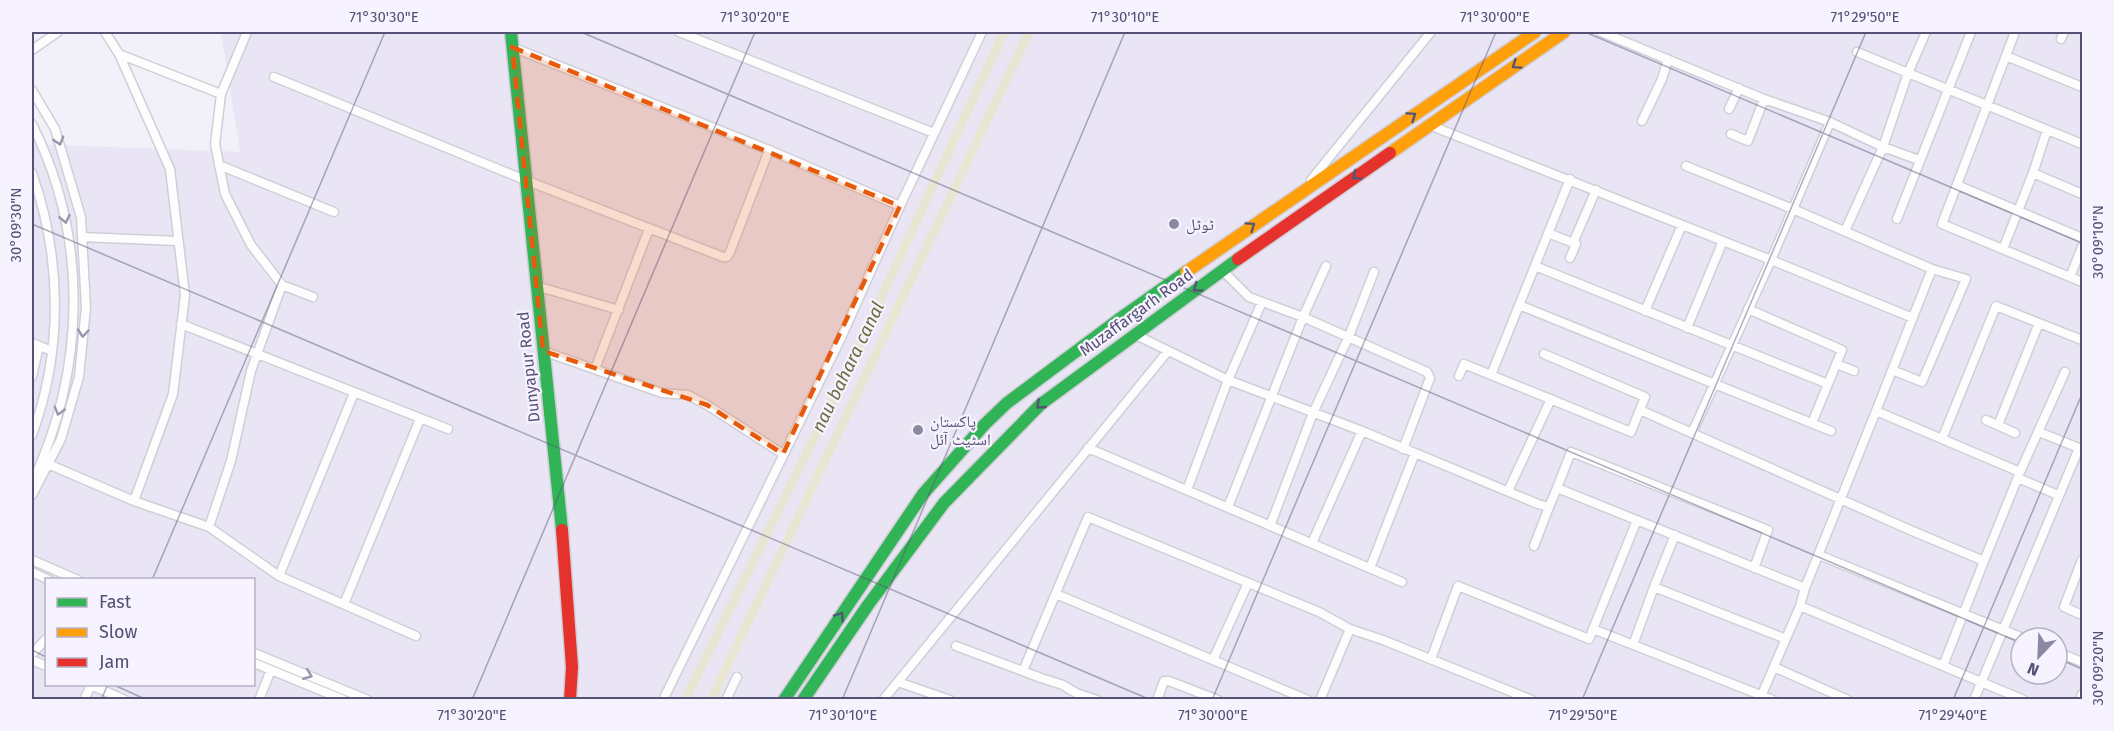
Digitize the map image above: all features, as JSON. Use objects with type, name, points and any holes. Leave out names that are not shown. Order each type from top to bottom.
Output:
[{"type":"main road","name":"Dunyapur Road","points":[[511,32],[564,546],[572,667],[570,699]]},
{"type":"main road","name":"Muzaffargarh Road","points":[[784,699],[922,494],[1007,403],[1118,320],[1303,190],[1535,32]]},
{"type":"main road","name":"Muzaffargarh Road","points":[[803,699],[911,545],[944,503],[1041,404],[1222,270],[1564,32]]},
{"type":"main road","points":[[818,648],[832,657]]},
{"type":"street","points":[[32,50],[58,32]]},
{"type":"street","points":[[105,32],[118,54],[170,169],[185,294],[172,394],[134,501]]},
{"type":"street","points":[[247,32],[221,93],[215,144],[225,194],[250,245],[282,285],[313,297]]},
{"type":"street","points":[[679,32],[934,133]]},
{"type":"street","points":[[663,699],[840,340],[982,32]]},
{"type":"street","points":[[1303,190],[1431,32]]},
{"type":"street","points":[[1601,32],[1764,99],[1830,122],[1883,147],[1919,160]]},
{"type":"street","points":[[1845,231],[1883,147],[1908,73],[1926,32]]},
{"type":"street","points":[[1897,219],[1971,32]]},
{"type":"street","points":[[2015,32],[1942,224],[2082,282]]},
{"type":"street","points":[[512,47],[769,150],[900,206]]},
{"type":"street","points":[[1857,52],[1986,107],[2082,144]]},
{"type":"street","points":[[118,54],[221,93]]},
{"type":"street","points":[[2006,56],[2082,87]]},
{"type":"street","points":[[1642,121],[1662,79],[1668,59]]},
{"type":"street","points":[[274,77],[525,180],[727,257],[769,150]]},
{"type":"street","points":[[1729,110],[1739,88]]},
{"type":"street","points":[[32,90],[55,129],[81,217],[86,307],[79,377],[61,439],[32,495]]},
{"type":"street","points":[[1731,134],[1748,141],[1764,99]]},
{"type":"street","points":[[1692,433],[1772,260],[1830,122]]},
{"type":"street","points":[[32,124],[51,169],[64,213],[72,258],[74,304],[72,350],[63,396],[50,440],[32,483]]},
{"type":"street","points":[[1429,125],[1570,179],[1912,318]]},
{"type":"street","points":[[2003,249],[2047,130]]},
{"type":"street","points":[[219,165],[334,212]]},
{"type":"street","points":[[1686,166],[1793,208],[1932,269],[1966,279],[1922,382],[1892,370]]},
{"type":"street","points":[[32,173],[43,209],[52,254],[55,299],[52,351],[46,389],[32,435]]},
{"type":"street","points":[[2033,173],[2082,194]]},
{"type":"street","points":[[1491,375],[1570,179]]},
{"type":"street","points":[[1957,185],[2082,238]]},
{"type":"street","points":[[1573,243],[1596,190]]},
{"type":"street","points":[[1645,311],[1682,225]]},
{"type":"street","points":[[595,369],[649,229]]},
{"type":"street","points":[[1548,232],[1576,244],[1570,258]]},
{"type":"street","points":[[82,237],[178,241]]},
{"type":"street","points":[[1687,328],[1723,241]]},
{"type":"street","points":[[2070,277],[2082,247]]},
{"type":"street","points":[[1228,507],[1303,317],[1326,266]]},
{"type":"street","points":[[1535,266],[1828,384]]},
{"type":"street","points":[[1761,697],[1800,606],[1804,588],[1932,269]]},
{"type":"street","points":[[1222,270],[1244,293],[1262,302],[1349,336],[1427,372],[1430,378],[1403,449]]},
{"type":"street","points":[[1270,526],[1313,413],[1349,336],[1374,272]]},
{"type":"street","points":[[209,527],[231,460],[256,354],[282,285]]},
{"type":"street","points":[[536,286],[619,310]]},
{"type":"street","points":[[1187,490],[1228,380],[1262,302]]},
{"type":"street","points":[[1519,304],[1831,431]]},
{"type":"street","points":[[1942,439],[1996,306],[2082,340]]},
{"type":"street","points":[[1748,309],[1842,350],[1812,423]]},
{"type":"street","points":[[1998,425],[2039,323]]},
{"type":"street","points":[[181,324],[448,429]]},
{"type":"street","points":[[1134,334],[1228,380],[1362,431],[1549,507]]},
{"type":"street","points":[[32,376],[35,344],[52,351]]},
{"type":"street","points":[[543,351],[662,393],[688,395],[783,454]]},
{"type":"street","points":[[883,699],[1168,351]]},
{"type":"street","points":[[1459,376],[1464,364],[1631,432],[1645,397],[1544,354]]},
{"type":"street","points":[[1836,364],[1854,371]]},
{"type":"street","points":[[1943,666],[2019,475],[2065,372]]},
{"type":"street","points":[[279,576],[354,393]]},
{"type":"street","points":[[1508,491],[1551,399]]},
{"type":"street","points":[[1640,410],[1984,561]]},
{"type":"street","points":[[1876,411],[1942,439],[2058,495]]},
{"type":"street","points":[[344,604],[420,419]]},
{"type":"street","points":[[1986,420],[2015,433]]},
{"type":"street","points":[[1312,543],[1362,431]]},
{"type":"street","points":[[1974,699],[2058,495],[2081,448],[2039,432]]},
{"type":"street","points":[[1088,448],[1402,582]]},
{"type":"street","points":[[1534,546],[1571,452],[1768,530],[1754,568]]},
{"type":"street","points":[[1370,568],[1415,453]]},
{"type":"street","points":[[48,464],[134,501],[209,527],[279,576],[416,636]]},
{"type":"street","points":[[1557,488],[1804,588]]},
{"type":"street","points":[[1023,671],[1088,518],[1319,612],[1350,629],[1532,699]]},
{"type":"street","points":[[1431,659],[1458,586],[1589,639],[1637,519]]},
{"type":"street","points":[[1633,645],[1675,535]]},
{"type":"street","points":[[1819,555],[2009,633]]},
{"type":"street","points":[[32,560],[76,578]]},
{"type":"street","points":[[2082,560],[2064,607],[2082,615]]},
{"type":"street","points":[[32,572],[47,578]]},
{"type":"street","points":[[1213,660],[1248,583]]},
{"type":"street","points":[[1654,586],[1786,639]]},
{"type":"street","points":[[1056,594],[1308,699]]},
{"type":"street","points":[[1800,606],[2024,699]]},
{"type":"street","points":[[1320,699],[1350,629]]},
{"type":"street","points":[[1593,629],[1761,697],[1773,699]]},
{"type":"street","points":[[32,654],[45,640]]},
{"type":"street","points":[[957,646],[1063,684],[1076,693],[1097,699]]},
{"type":"street","points":[[255,653],[368,699]]},
{"type":"street","points":[[255,663],[344,699]]},
{"type":"street","points":[[1774,667],[1848,699]]},
{"type":"street","points":[[258,699],[271,670]]},
{"type":"street","points":[[726,699],[737,677]]},
{"type":"street","points":[[1157,699],[1164,681],[1170,681],[1218,699]]},
{"type":"street","points":[[898,682],[945,699]]},
{"type":"street","points":[[92,686],[125,699]]},
{"type":"street","points":[[2080,699],[2082,694]]},
{"type":"highlighted area","points":[[512,47],[900,206],[783,454],[707,405],[543,351]]},
{"type":"shaded area","points":[[221,32],[2082,32],[2082,699],[32,699],[32,144],[240,152]]},
{"type":"waterway","name":"nau bahara canal","points":[[685,700],[850,365],[1004,32]]},
{"type":"waterway","points":[[711,700],[1029,32]]},
{"type":"traffic: fast","points":[[511,32],[562,530]]},
{"type":"traffic: fast","points":[[803,700],[868,605],[944,503],[1041,404],[1238,259]]},
{"type":"traffic: fast","points":[[784,700],[923,494],[985,424],[1007,403],[1186,272]]},
{"type":"traffic: slow","points":[[1186,272],[1535,32]]},
{"type":"traffic: slow","points":[[1390,153],[1564,32]]},
{"type":"traffic: jam","points":[[1238,259],[1390,153]]},
{"type":"traffic: jam","points":[[562,530],[572,667],[570,700]]},
{"type":"place","name":"ٹوٹل","points":[[1174,224]]},
{"type":"place","name":"پاکستان اسٹیٹ آئل","points":[[918,430]]}]
